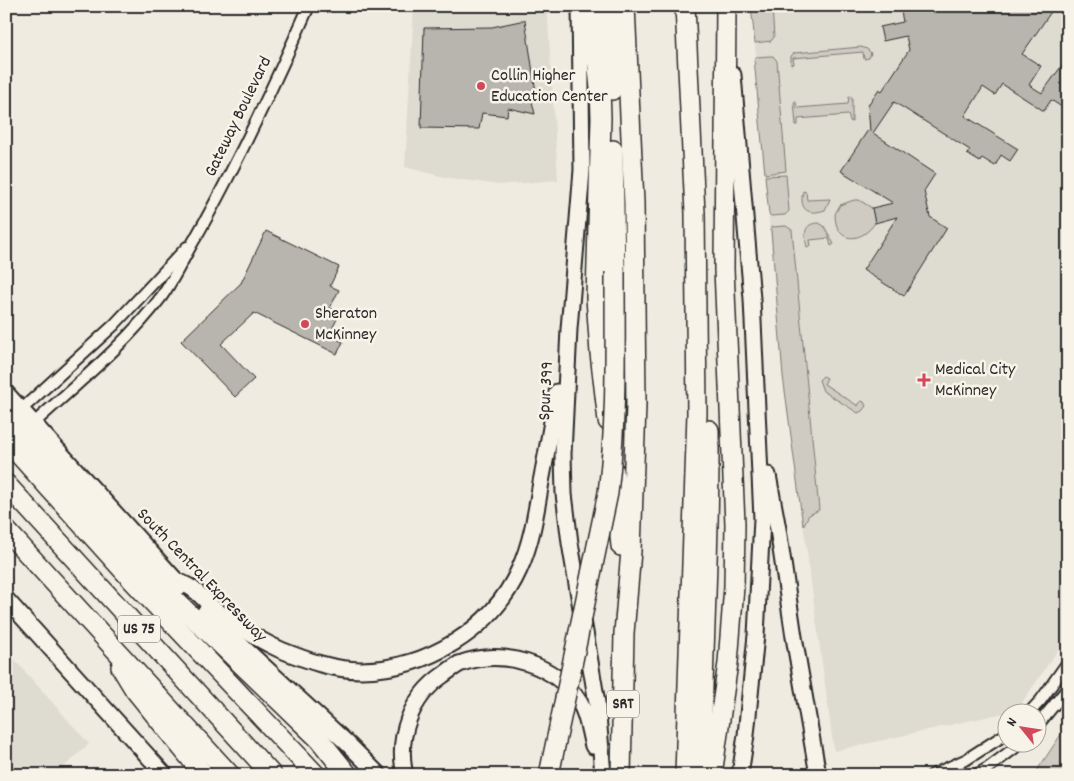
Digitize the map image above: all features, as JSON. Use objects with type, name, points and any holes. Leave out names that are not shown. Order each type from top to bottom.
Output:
[{"type":"highway","points":[[592,6],[601,118],[596,273],[597,321],[620,524],[624,633]]},
{"type":"highway","points":[[549,775],[608,493],[612,455],[615,397],[610,6]]},
{"type":"highway","name":"SRT","points":[[621,775],[624,633],[631,551],[635,461],[636,337],[634,203],[625,6]]},
{"type":"highway","points":[[685,6],[695,213],[697,413],[685,775]]},
{"type":"highway","points":[[712,775],[728,663],[734,586],[735,532],[724,269],[727,6]]},
{"type":"highway","points":[[695,213],[706,273],[708,331],[709,484],[701,775]]},
{"type":"highway","points":[[13,413],[73,491],[179,604],[319,739],[348,775]]},
{"type":"highway","points":[[6,440],[132,580],[316,775]]},
{"type":"highway","name":"US 75","points":[[6,484],[272,775]]},
{"type":"highway","name":"US 75","points":[[6,530],[230,775]]},
{"type":"highway","points":[[103,636],[135,690],[204,775]]},
{"type":"main road","name":"Spur 399","points":[[580,6],[582,170],[564,418],[564,494],[570,543],[597,703],[601,775]]},
{"type":"main road","points":[[727,6],[752,299],[762,519],[753,672],[740,775]]},
{"type":"main road","points":[[174,579],[194,590],[215,609],[254,636],[279,649],[332,667],[361,670],[389,667],[420,660],[468,635],[505,596],[519,571],[528,548],[569,330]]},
{"type":"main road","name":"South Central Expressway","points":[[6,393],[13,413],[33,424],[201,608],[379,775]]},
{"type":"main road","points":[[758,417],[818,775]]},
{"type":"main road","points":[[6,599],[165,775]]},
{"type":"main road","points":[[405,775],[402,752],[404,732],[411,713],[421,696],[436,680],[458,665],[480,658],[515,659],[532,664],[565,684],[580,704],[588,722],[601,775]]},
{"type":"street","name":"Gateway Boulevard","points":[[33,424],[137,326],[178,273],[226,181],[309,6]]},
{"type":"street","name":"Gateway Boulevard","points":[[13,413],[114,325],[195,239]]},
{"type":"street","points":[[1037,704],[1068,662]]},
{"type":"street","points":[[1046,716],[1068,688]]},
{"type":"street","points":[[1041,700],[1051,710]]},
{"type":"street","points":[[932,775],[975,755],[996,741]]},
{"type":"street","points":[[976,775],[1007,754]]},
{"type":"shaded area","name":"Collin Higher Education Center","points":[[414,6],[547,6],[558,180],[499,185],[444,177],[405,167]]},
{"type":"shaded area","name":"Medical City McKinney","points":[[751,6],[1068,6],[1068,375],[1062,385],[1068,389],[1068,635],[1021,704],[996,704],[996,715],[834,751],[783,376],[754,59],[756,57]]},
{"type":"shaded area","points":[[751,6],[772,6],[774,37],[771,41],[755,43]]},
{"type":"shaded area","points":[[861,47],[871,53],[869,58],[864,59],[863,52],[793,58],[794,64],[791,65],[791,56],[794,53]]},
{"type":"shaded area","points":[[773,56],[777,61],[786,171],[765,174],[754,59],[756,57]]},
{"type":"shaded area","points":[[849,96],[852,97],[852,122],[848,115],[798,119],[798,125],[796,125],[794,102],[796,102],[797,108],[848,104]]},
{"type":"shaded area","points":[[786,175],[789,211],[785,215],[771,216],[769,214],[765,176]]},
{"type":"shaded area","points":[[803,191],[806,192],[807,200],[830,199],[825,210],[813,212],[806,210],[802,202]]},
{"type":"shaded area","points":[[859,200],[872,208],[875,223],[863,235],[850,238],[844,236],[839,231],[835,214],[840,205]]},
{"type":"shaded area","points":[[819,223],[824,226],[834,244],[831,246],[829,238],[810,240],[811,246],[807,247],[805,234],[807,227]]},
{"type":"shaded area","points":[[786,226],[792,230],[819,510],[809,515],[803,526],[783,376],[771,230],[772,227]]},
{"type":"shaded area","points":[[823,376],[827,378],[824,384],[858,406],[861,401],[866,406],[858,413],[823,391],[819,380]]},
{"type":"shaded area","points":[[6,650],[89,744],[55,775],[6,775]]},
{"type":"shaded area","points":[[1068,724],[1068,775],[1034,775]]},
{"type":"building","points":[[900,6],[1055,6],[1022,54],[1041,66],[1029,85],[1042,93],[1068,57],[1068,111],[1051,100],[1044,111],[1002,84],[995,95],[983,87],[965,116],[1018,149],[1010,161],[1001,155],[995,166],[982,158],[980,162],[967,154],[970,150],[894,102],[873,133],[935,174],[924,191],[930,217],[947,228],[904,296],[863,270],[897,217],[875,223],[872,208],[893,203],[841,171],[868,130],[870,131],[868,105],[879,89],[882,91],[909,50],[906,36],[883,41],[880,27],[903,22]]},
{"type":"building","points":[[525,20],[536,92],[530,93],[535,114],[508,108],[507,116],[482,113],[479,129],[421,128],[424,28],[492,27]]},
{"type":"building","name":"Sheraton McKinney","points":[[266,231],[339,267],[330,286],[339,290],[330,308],[340,313],[329,335],[343,342],[337,354],[254,313],[221,344],[254,379],[235,397],[181,341],[241,283]]},
{"type":"place","name":"Collin Higher Education Center","points":[[481,86]]},
{"type":"place","name":"Sheraton McKinney","points":[[305,324]]},
{"type":"place","name":"Medical City McKinney","points":[[924,380]]}]
